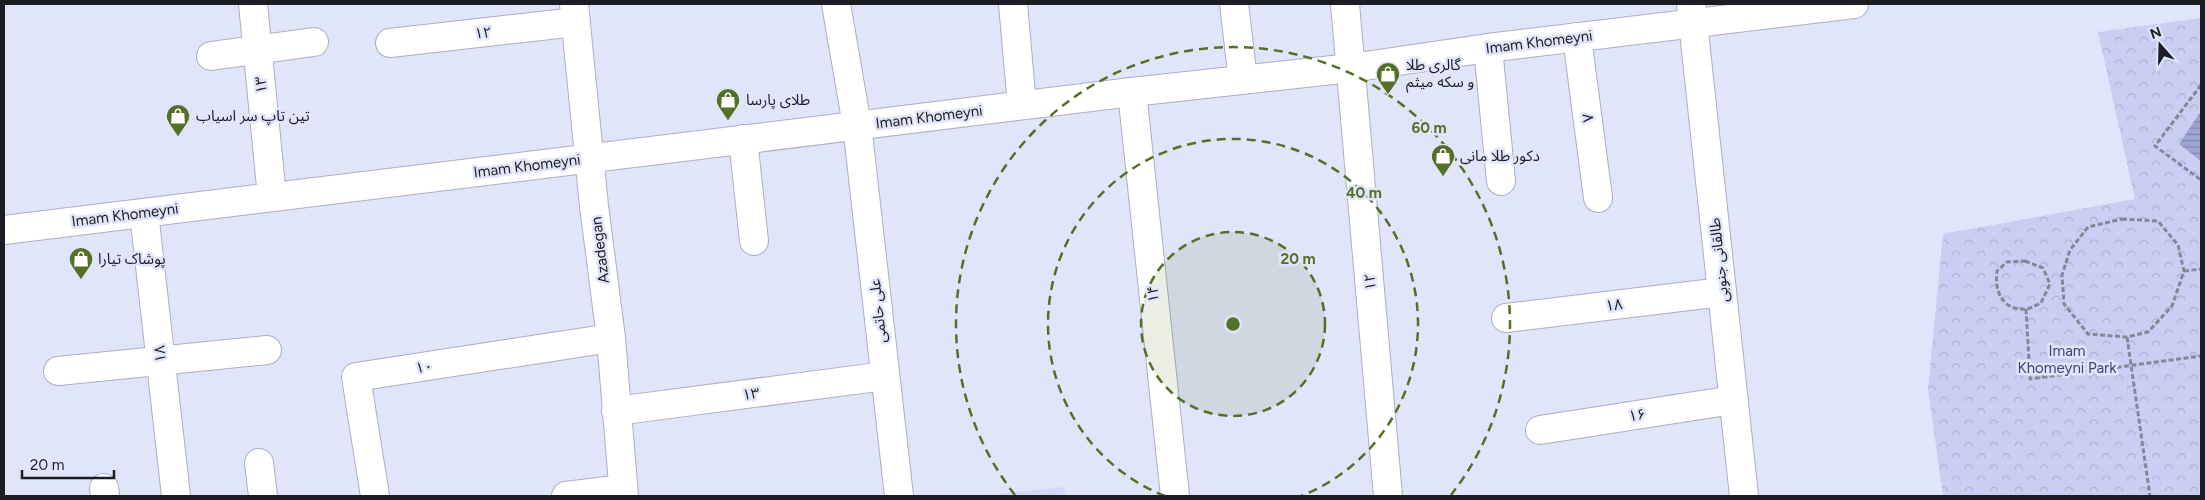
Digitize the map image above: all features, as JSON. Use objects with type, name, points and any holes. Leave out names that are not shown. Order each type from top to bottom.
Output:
[{"type":"street","name":"۱۳","points":[[253,4],[272,197]]},
{"type":"street","name":"علی حاتمی","points":[[836,4],[857,125],[899,496]]},
{"type":"street","points":[[1013,4],[1022,105]]},
{"type":"street","points":[[1234,4],[1243,80]]},
{"type":"street","name":"۱۲","points":[[1345,4],[1388,496]]},
{"type":"street","name":"Imam Khomeyni","points":[[4,230],[1022,105],[1351,68],[1577,37],[1692,13],[1854,4]]},
{"type":"street","name":"۱۲","points":[[390,43],[575,13]]},
{"type":"street","name":"Azadegan","points":[[575,13],[610,338],[623,492]]},
{"type":"street","name":"طالقانی جنوبی","points":[[1692,13],[1744,496]]},
{"type":"street","name":"۸","points":[[1577,37],[1598,198]]},
{"type":"street","points":[[211,56],[314,42]]},
{"type":"street","points":[[1488,48],[1501,181]]},
{"type":"street","name":"۱۴","points":[[1132,92],[1175,496]]},
{"type":"street","points":[[743,139],[754,242]]},
{"type":"street","name":"۱۸","points":[[144,212],[176,496]]},
{"type":"street","name":"۱۸","points":[[1506,318],[1722,292]]},
{"type":"street","name":"۱۰","points":[[374,496],[356,377],[610,338]]},
{"type":"street","points":[[58,371],[267,350]]},
{"type":"street","name":"۱۳","points":[[616,411],[885,376]]},
{"type":"street","name":"۱۶","points":[[1540,430],[1733,400]]},
{"type":"street","points":[[259,462],[263,496]]},
{"type":"street","points":[[566,496],[623,492]]},
{"type":"path","points":[[2201,85],[2155,146],[2201,180]]},
{"type":"path","points":[[2122,219],[2158,221],[2178,245],[2184,271],[2172,306],[2148,332],[2127,337],[2088,334],[2064,304],[2062,275],[2070,250],[2088,227],[2122,219]]},
{"type":"path","points":[[2025,260],[2043,268],[2050,284],[2041,303],[2026,309],[2013,307],[2001,299],[1995,285],[1997,271],[2007,262],[2025,260]]},
{"type":"path","points":[[2184,271],[2201,269]]},
{"type":"path","points":[[2026,309],[2030,379],[2201,356]]},
{"type":"path","points":[[2127,337],[2133,365],[2150,496]]},
{"type":"shaded area","points":[[2201,111],[2201,161],[2179,144]]},
{"type":"shaded area","points":[[1064,487],[1065,496],[978,496]]},
{"type":"green space","name":"Imam Khomeyni Park","points":[[2201,18],[2201,496],[1943,496],[1928,389],[1943,234],[2135,199],[2098,32]]},
{"type":"place","name":"گالری طلا و سکه میثم","points":[[1388,95]]},
{"type":"place","name":"طلای پارسا","points":[[728,121]]},
{"type":"place","name":"تین تاپ سر اسیاب","points":[[178,137]]},
{"type":"place","name":"دکور طلا مانی","points":[[1443,177]]},
{"type":"place","name":"پوشاک تیارا","points":[[81,280]]}]
